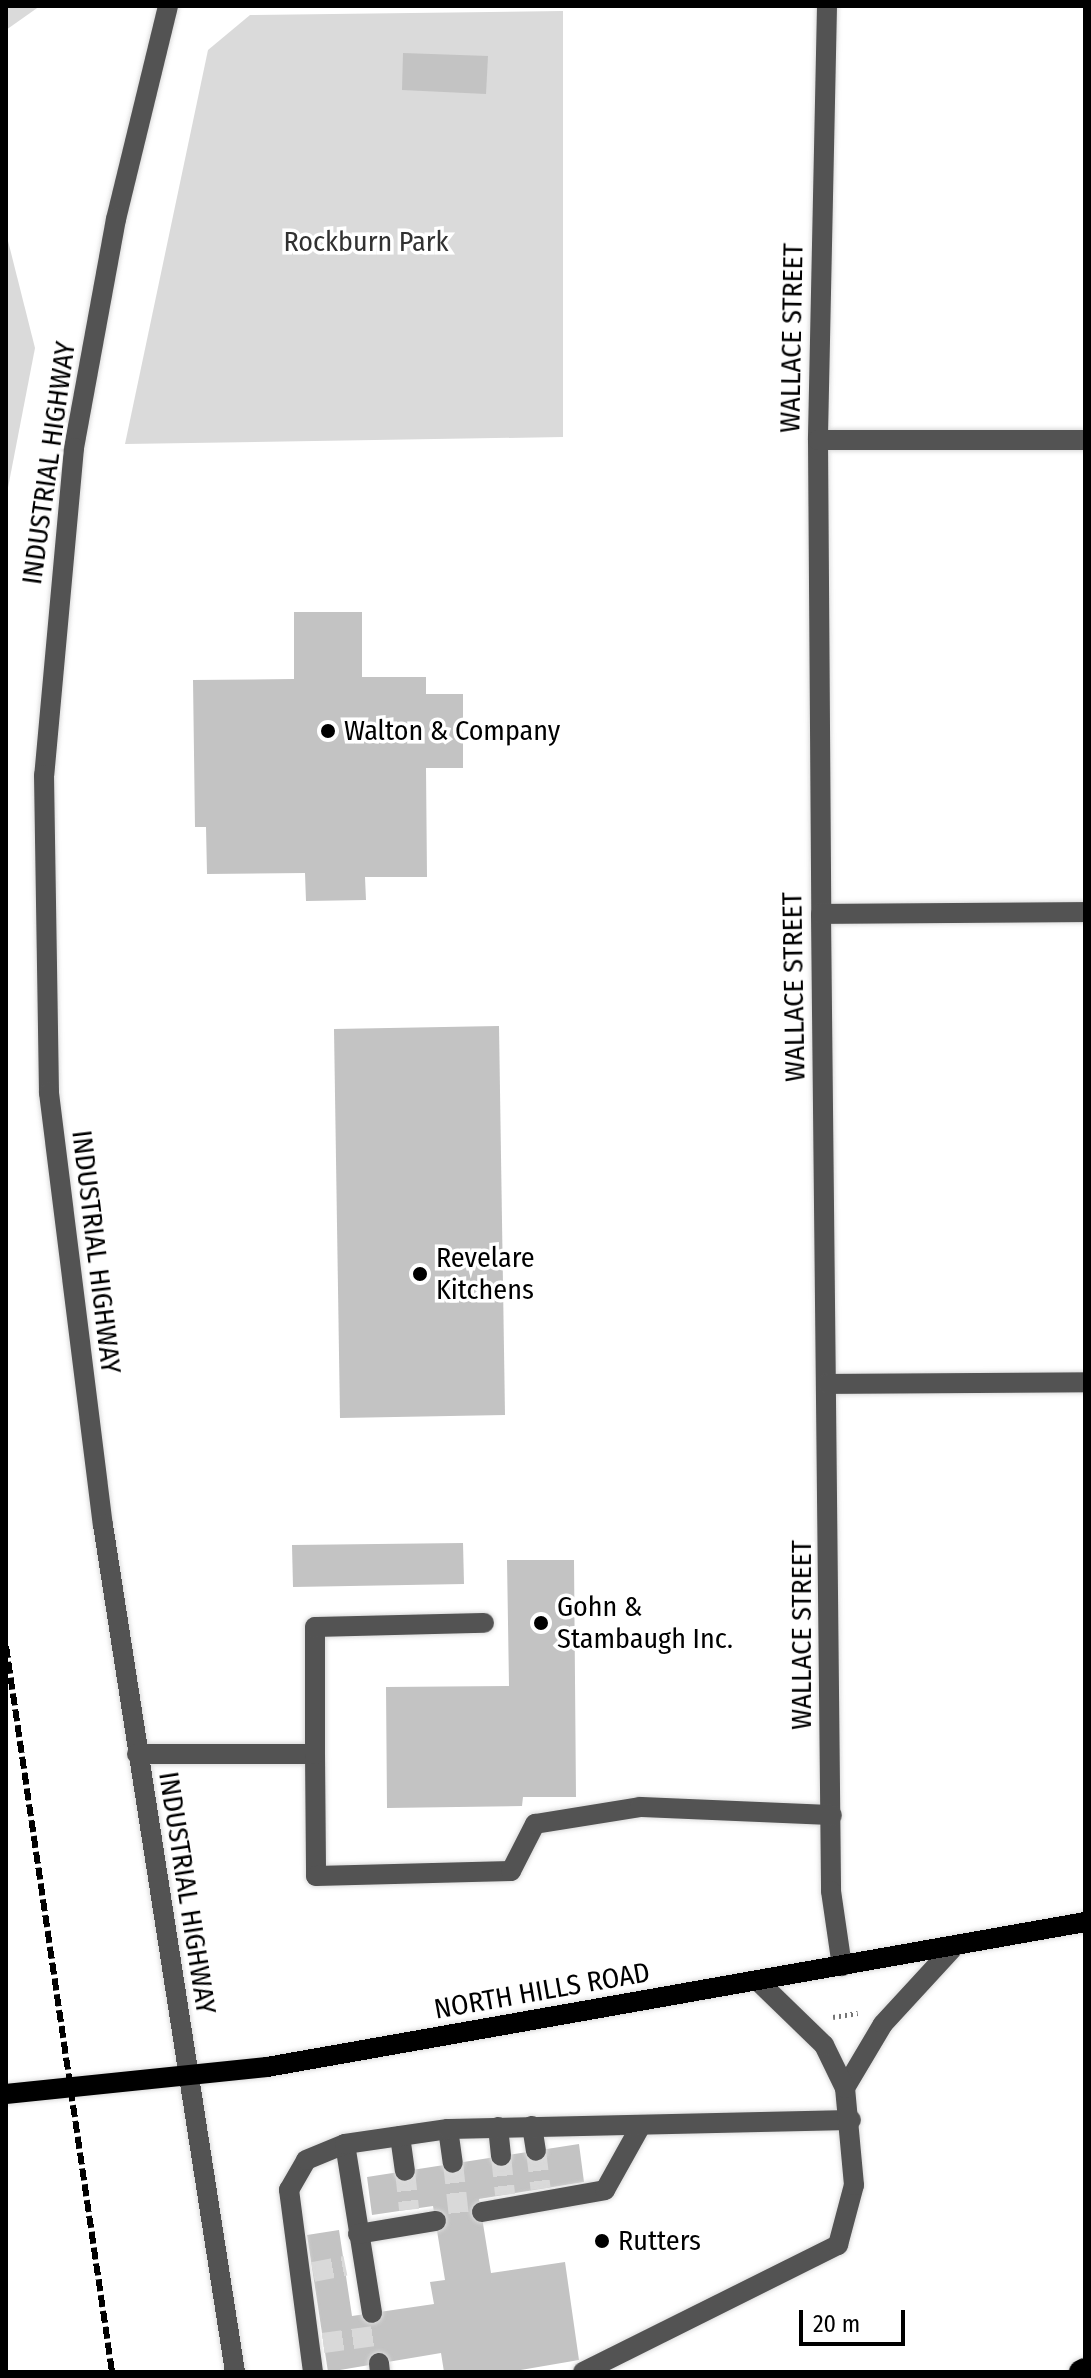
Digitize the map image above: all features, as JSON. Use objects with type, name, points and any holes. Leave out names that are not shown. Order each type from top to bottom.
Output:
[{"type":"main road","name":"NORTH HILLS ROAD","points":[[6,2094],[186,2077],[952,1949],[1085,1922]]},
{"type":"street","name":"INDUSTRIAL HIGHWAY","points":[[168,6],[116,219],[74,448],[44,775],[49,1093],[137,1754],[235,2372]]},
{"type":"street","name":"WALLACE STREET","points":[[827,6],[818,440],[821,914],[831,1891],[842,1966]]},
{"type":"street","points":[[818,440],[1085,440]]},
{"type":"street","points":[[821,914],[1085,912]]},
{"type":"street","points":[[828,1384],[1085,1382]]},
{"type":"street","points":[[484,1623],[315,1627],[316,1876],[511,1871],[535,1824],[640,1807],[832,1815]]},
{"type":"street","points":[[137,1754],[315,1754]]},
{"type":"street","points":[[845,2088],[883,2024],[952,1949]]},
{"type":"street","points":[[583,2372],[838,2245],[854,2185],[851,2120],[845,2088],[824,2045],[758,1981]]},
{"type":"street","points":[[313,2372],[316,2344],[289,2190],[306,2160],[345,2144],[448,2129],[532,2126],[639,2129],[851,2120]]},
{"type":"street","points":[[532,2126],[536,2151]]},
{"type":"street","points":[[498,2127],[501,2156]]},
{"type":"street","points":[[448,2129],[453,2163]]},
{"type":"street","points":[[482,2212],[506,2202],[542,2195],[605,2190],[639,2129]]},
{"type":"street","points":[[400,2136],[405,2171]]},
{"type":"street","points":[[345,2144],[358,2234],[354,2265],[372,2313]]},
{"type":"street","points":[[358,2234],[410,2217],[436,2221]]},
{"type":"path","points":[[828,2017],[866,2012]]},
{"type":"green space","points":[[6,6],[40,6],[6,30]]},
{"type":"green space","name":"Rockburn Park","points":[[563,11],[563,437],[125,444],[208,50],[250,15]]},
{"type":"green space","points":[[6,233],[35,348],[6,498]]},
{"type":"building","points":[[403,53],[488,56],[486,94],[402,90]]},
{"type":"building","name":"Walton & Company","points":[[294,612],[362,612],[362,677],[426,677],[426,694],[463,694],[463,768],[426,768],[427,877],[365,877],[366,900],[306,901],[305,873],[207,874],[206,827],[195,827],[193,680],[294,679]]},
{"type":"building","name":"Revelare Kitchens","points":[[499,1026],[505,1415],[340,1418],[334,1029]]},
{"type":"building","points":[[463,1543],[464,1584],[293,1587],[292,1545]]},
{"type":"building","name":"Gohn & Stambaugh Inc.","points":[[507,1560],[574,1560],[576,1797],[523,1797],[522,1806],[387,1808],[386,1687],[509,1686]]},
{"type":"building","points":[[579,2144],[584,2182],[479,2199],[491,2273],[565,2262],[579,2360],[509,2372],[444,2372],[441,2353],[328,2372],[307,2235],[339,2230],[352,2316],[434,2304],[430,2282],[445,2280],[433,2206],[372,2215],[367,2177]]},
{"type":"tunnel","points":[[536,2151],[541,2189]]},
{"type":"tunnel","points":[[501,2156],[505,2195]]},
{"type":"tunnel","points":[[453,2163],[459,2217]]},
{"type":"tunnel","points":[[405,2171],[409,2210]]},
{"type":"tunnel","points":[[313,2272],[345,2266]]},
{"type":"tunnel","points":[[323,2343],[375,2336]]},
{"type":"railway","points":[[6,1646],[112,2372]]},
{"type":"place","name":"Walton & Company","points":[[328,731]]},
{"type":"place","name":"Revelare Kitchens","points":[[420,1274]]},
{"type":"place","name":"Gohn & Stambaugh Inc.","points":[[541,1623]]},
{"type":"place","name":"Rutters","points":[[602,2241]]}]
